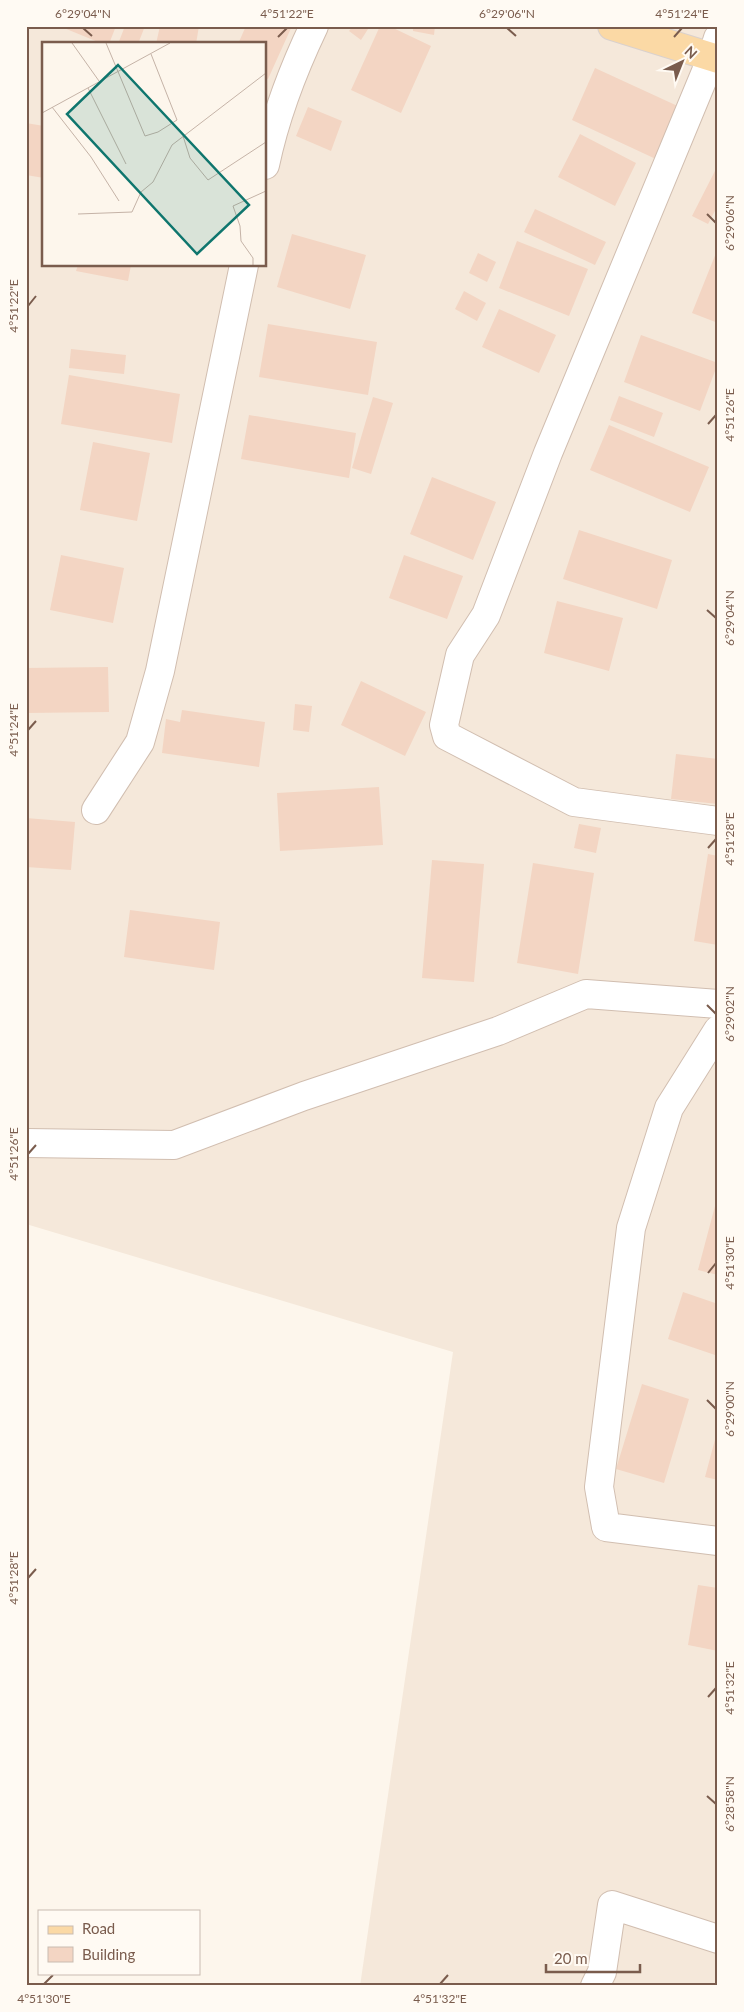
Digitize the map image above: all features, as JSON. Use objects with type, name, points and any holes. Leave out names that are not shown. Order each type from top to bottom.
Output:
[{"type":"main road","points":[[612,26],[716,51]]},
{"type":"street","points":[[266,160],[272,133],[301,54],[314,26]]},
{"type":"street","points":[[716,51],[548,453],[486,615],[460,655],[444,724],[448,736],[465,747],[574,802],[718,821]]},
{"type":"street","points":[[96,810],[140,742],[160,671],[244,266]]},
{"type":"street","points":[[26,1143],[174,1145],[304,1096],[498,1031],[586,994],[718,1004]]},
{"type":"street","points":[[718,1030],[669,1108],[631,1228],[599,1486],[606,1527],[718,1541]]},
{"type":"street","points":[[595,1986],[602,1972],[612,1904],[718,1939]]},
{"type":"shaded area","points":[[26,26],[718,26],[718,1986],[360,1986],[453,1352],[26,1224]]},
{"type":"building","points":[[59,26],[116,26],[110,42],[98,42]]},
{"type":"building","points":[[125,26],[145,26],[139,42],[119,42]]},
{"type":"building","points":[[160,26],[199,26],[196,42],[156,42]]},
{"type":"building","points":[[246,26],[292,26],[268,79],[266,78],[266,42],[239,42]]},
{"type":"building","points":[[353,26],[370,26],[361,40],[349,31]]},
{"type":"building","points":[[380,26],[389,26],[431,46],[401,113],[351,90]]},
{"type":"building","points":[[413,26],[435,26],[434,35],[413,31]]},
{"type":"building","points":[[595,68],[682,108],[658,160],[572,120]]},
{"type":"building","points":[[308,107],[342,121],[331,151],[296,136]]},
{"type":"building","points":[[26,123],[42,126],[42,178],[26,175]]},
{"type":"building","points":[[580,134],[636,163],[615,206],[558,177]]},
{"type":"building","points":[[718,165],[718,205],[708,224],[692,216]]},
{"type":"building","points":[[535,209],[606,242],[595,265],[524,232]]},
{"type":"building","points":[[292,234],[366,255],[350,309],[277,287]]},
{"type":"building","points":[[517,241],[588,269],[569,316],[499,288]]},
{"type":"building","points":[[718,248],[718,323],[692,313]]},
{"type":"building","points":[[478,253],[496,262],[487,282],[469,273]]},
{"type":"building","points":[[78,266],[131,266],[128,281],[76,271]]},
{"type":"building","points":[[464,291],[486,303],[477,321],[455,309]]},
{"type":"building","points":[[499,309],[556,335],[539,373],[482,347]]},
{"type":"building","points":[[268,324],[377,342],[368,395],[259,377]]},
{"type":"building","points":[[641,335],[718,363],[700,411],[624,382]]},
{"type":"building","points":[[71,349],[126,355],[124,374],[69,368]]},
{"type":"building","points":[[69,375],[180,394],[172,443],[61,424]]},
{"type":"building","points":[[619,396],[663,413],[654,437],[610,420]]},
{"type":"building","points":[[373,397],[393,403],[371,474],[352,468]]},
{"type":"building","points":[[249,415],[356,433],[349,478],[241,459]]},
{"type":"building","points":[[609,425],[709,467],[690,512],[590,470]]},
{"type":"building","points":[[93,442],[150,453],[137,521],[80,510]]},
{"type":"building","points":[[432,477],[496,502],[473,560],[410,534]]},
{"type":"building","points":[[579,530],[672,560],[657,609],[563,579]]},
{"type":"building","points":[[61,555],[124,568],[113,623],[50,610]]},
{"type":"building","points":[[404,555],[463,576],[447,619],[389,598]]},
{"type":"building","points":[[557,601],[623,618],[609,671],[544,653]]},
{"type":"building","points":[[108,667],[109,712],[26,713],[26,668]]},
{"type":"building","points":[[361,681],[426,712],[405,756],[341,725]]},
{"type":"building","points":[[295,704],[312,706],[309,732],[293,730]]},
{"type":"building","points":[[182,710],[265,722],[259,767],[162,753],[166,719],[180,722]]},
{"type":"building","points":[[676,754],[718,759],[718,804],[671,799]]},
{"type":"building","points":[[379,787],[383,845],[280,851],[277,793]]},
{"type":"building","points":[[26,818],[75,822],[71,870],[26,867]]},
{"type":"building","points":[[579,824],[601,828],[596,853],[574,848]]},
{"type":"building","points":[[708,854],[718,856],[718,945],[694,941]]},
{"type":"building","points":[[432,860],[484,864],[474,982],[422,978]]},
{"type":"building","points":[[533,863],[594,873],[578,974],[517,963]]},
{"type":"building","points":[[130,910],[220,922],[214,970],[124,957]]},
{"type":"building","points":[[715,1206],[718,1207],[718,1275],[698,1270]]},
{"type":"building","points":[[683,1292],[718,1304],[718,1356],[668,1339]]},
{"type":"building","points":[[642,1384],[689,1399],[664,1483],[616,1469]]},
{"type":"building","points":[[718,1432],[718,1480],[705,1477]]},
{"type":"building","points":[[698,1585],[718,1588],[718,1651],[688,1645]]}]
